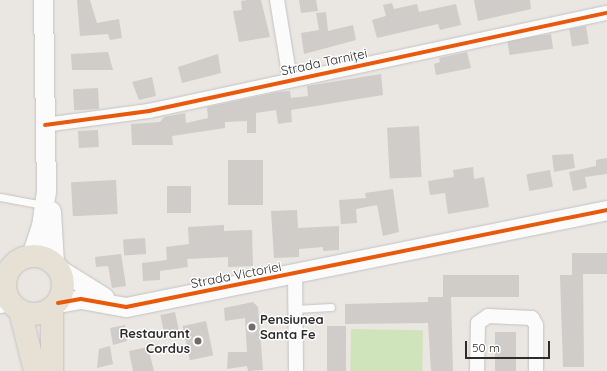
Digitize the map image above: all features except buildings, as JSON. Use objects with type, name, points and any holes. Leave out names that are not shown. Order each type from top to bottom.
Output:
[{"type":"main road","points":[[35,371],[7,296],[13,265],[17,257],[56,266],[64,287],[55,306],[52,371]]},
{"type":"main road","points":[[7,296],[36,315],[55,306]]},
{"type":"street","points":[[43,0],[48,201],[56,266]]},
{"type":"street","points":[[277,0],[290,79]]},
{"type":"street","name":"Strada Tarniței","points":[[45,125],[149,111],[290,79],[607,13]]},
{"type":"street","points":[[17,257],[48,201]]},
{"type":"street","name":"Strada Victoriei","points":[[55,306],[81,299],[120,307],[295,274],[607,210]]},
{"type":"street","name":"Strada Victoriei","points":[[56,266],[97,295],[135,304]]},
{"type":"street","points":[[295,274],[296,371]]},
{"type":"street","points":[[476,371],[478,323],[488,316],[532,318],[536,325],[536,371]]},
{"type":"lane","points":[[0,197],[48,201]]},
{"type":"lane","points":[[295,309],[331,307]]},
{"type":"green space","points":[[351,329],[423,330],[422,371],[350,371]]},
{"type":"cycle path","points":[[45,125],[149,111],[607,13]]},
{"type":"cycle path","points":[[58,303],[81,299],[126,307],[607,210]]},
{"type":"place","name":"Pensiunea Santa Fe","points":[[252,327]]},
{"type":"place","name":"Restaurant Cordus","points":[[198,341]]}]
